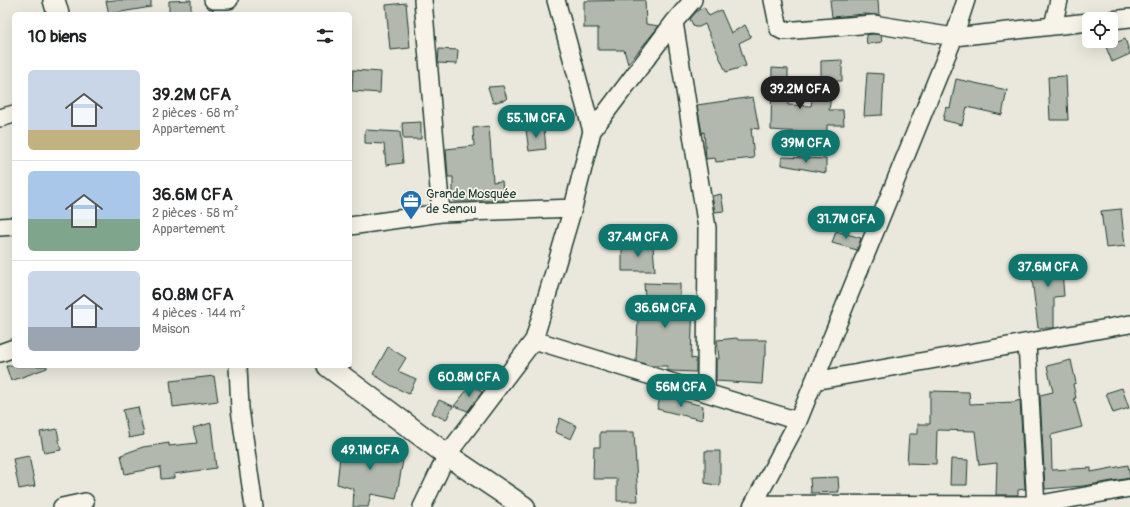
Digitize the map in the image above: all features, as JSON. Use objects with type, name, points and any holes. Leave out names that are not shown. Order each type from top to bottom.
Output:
[{"type":"street","points":[[54,0],[57,12]]},
{"type":"street","points":[[423,0],[440,213]]},
{"type":"street","points":[[556,0],[592,131]]},
{"type":"street","points":[[422,507],[447,455],[534,340],[573,208],[592,131],[674,22],[693,0]]},
{"type":"street","points":[[774,0],[779,29],[783,31],[873,24],[954,37],[1082,23]]},
{"type":"street","points":[[966,0],[954,37],[798,421],[753,505],[1035,506],[1130,488]]},
{"type":"street","points":[[1053,26],[1059,0]]},
{"type":"street","points":[[1118,19],[1130,18]]},
{"type":"street","points":[[674,22],[707,228],[706,392]]},
{"type":"street","points":[[0,118],[12,115]]},
{"type":"street","points":[[352,226],[440,213],[573,208]]},
{"type":"street","points":[[0,227],[12,226]]},
{"type":"street","points":[[814,382],[1130,324]]},
{"type":"street","points":[[534,340],[798,421]]},
{"type":"street","points":[[1027,343],[1035,506]]},
{"type":"street","points":[[0,353],[12,349]]},
{"type":"street","points":[[238,368],[240,409],[254,507]]},
{"type":"street","points":[[331,368],[447,455],[524,507]]},
{"type":"street","points":[[62,507],[85,502]]},
{"type":"building","points":[[151,0],[151,7],[121,12],[109,12],[106,1]]},
{"type":"building","points":[[191,0],[191,12],[169,12],[169,1]]},
{"type":"building","points":[[645,0],[646,24],[659,26],[628,64],[624,50],[598,50],[598,28],[584,28],[584,1]]},
{"type":"building","points":[[830,0],[878,0],[879,15],[864,14],[832,17]]},
{"type":"building","points":[[406,3],[410,48],[390,50],[386,5]]},
{"type":"building","points":[[704,7],[709,16],[721,10],[731,33],[745,25],[751,37],[739,43],[746,66],[726,72],[705,24],[699,27],[694,27],[690,19],[697,11]]},
{"type":"building","points":[[866,35],[881,35],[882,42],[867,44]]},
{"type":"building","points":[[1125,39],[1130,54],[1112,62],[1106,48],[1118,48],[1118,42]]},
{"type":"building","points":[[439,49],[458,50],[457,64],[438,63]]},
{"type":"building","points":[[842,60],[842,81],[821,81],[821,61]]},
{"type":"building","points":[[772,68],[788,69],[788,105],[811,106],[813,95],[831,97],[829,110],[843,110],[844,125],[827,125],[827,134],[771,130]]},
{"type":"building","points":[[353,70],[381,72],[380,93],[352,91]]},
{"type":"building","points":[[867,73],[884,74],[882,115],[864,116]]},
{"type":"building","points":[[1066,76],[1068,120],[1050,120],[1048,77]]},
{"type":"building","points":[[956,79],[1007,90],[1002,115],[967,107],[962,125],[943,120],[946,107],[950,108]]},
{"type":"building","points":[[503,86],[507,99],[493,103],[488,87]]},
{"type":"building","points":[[753,97],[759,129],[751,128],[754,158],[716,162],[715,158],[706,159],[704,132],[702,133],[697,105]]},
{"type":"building","points":[[421,122],[421,139],[403,139],[402,123]]},
{"type":"building","points":[[489,126],[493,182],[502,181],[504,201],[453,201],[453,177],[448,177],[446,149],[474,146],[473,128]]},
{"type":"building","points":[[544,128],[546,149],[529,151],[526,130]]},
{"type":"building","points":[[365,130],[400,132],[403,163],[386,165],[384,144],[365,143]]},
{"type":"building","points":[[782,157],[826,159],[826,173],[782,165]]},
{"type":"building","points":[[721,194],[724,211],[715,212],[712,196]]},
{"type":"building","points":[[1121,209],[1125,246],[1106,248],[1101,211]]},
{"type":"building","points":[[836,231],[861,238],[857,250],[832,243]]},
{"type":"building","points":[[622,244],[635,244],[635,247],[653,246],[655,271],[622,271]]},
{"type":"building","points":[[1069,257],[1070,271],[1062,271],[1064,296],[1054,297],[1054,328],[1038,328],[1030,262]]},
{"type":"building","points":[[644,283],[680,284],[680,299],[693,300],[691,358],[696,359],[696,372],[671,371],[667,370],[667,366],[651,366],[636,361],[639,298],[645,298]]},
{"type":"building","points":[[737,338],[738,340],[766,340],[766,356],[764,356],[762,384],[716,381],[716,359],[719,359],[717,340]]},
{"type":"building","points":[[388,347],[406,358],[398,371],[416,379],[409,394],[392,386],[373,374]]},
{"type":"building","points":[[1071,360],[1076,383],[1073,384],[1076,398],[1074,398],[1082,427],[1051,435],[1052,470],[1091,468],[1091,472],[1128,465],[1130,478],[1083,486],[1045,489],[1040,395],[1053,392],[1047,366]]},
{"type":"building","points":[[6,366],[12,366],[12,368],[47,368],[11,381]]},
{"type":"building","points":[[214,376],[218,401],[173,407],[170,381]]},
{"type":"building","points":[[472,384],[482,392],[468,411],[454,406]]},
{"type":"building","points":[[1122,388],[1129,408],[1113,413],[1106,393]]},
{"type":"building","points":[[930,391],[969,392],[970,404],[1014,402],[1020,400],[1025,489],[1018,490],[1018,495],[996,495],[997,463],[979,465],[975,431],[937,430],[936,464],[907,463],[909,434],[918,434],[918,424],[930,424]]},
{"type":"building","points":[[661,395],[703,406],[702,420],[657,409]]},
{"type":"building","points":[[439,400],[453,406],[446,420],[432,413]]},
{"type":"building","points":[[138,407],[144,435],[129,438],[123,410]]},
{"type":"building","points":[[560,418],[577,426],[571,439],[555,432]]},
{"type":"building","points":[[211,423],[216,468],[174,474],[174,478],[161,479],[160,467],[125,474],[121,455],[143,447],[169,443],[169,446],[197,443],[193,428]]},
{"type":"building","points":[[57,429],[61,450],[44,453],[40,432]]},
{"type":"building","points":[[600,432],[634,432],[638,501],[617,501],[617,479],[593,479],[594,447],[600,447]]},
{"type":"building","points":[[355,441],[405,449],[396,499],[371,494],[368,507],[353,507],[354,489],[337,484],[341,447]]},
{"type":"building","points":[[705,451],[720,451],[720,486],[705,483]]},
{"type":"building","points":[[29,456],[35,486],[19,489],[13,459]]},
{"type":"building","points":[[951,459],[968,460],[967,485],[950,485]]},
{"type":"building","points":[[838,477],[839,492],[811,493],[810,478]]},
{"type":"place","name":"Grande Mosquée de Senou","points":[[411,220]]}]
